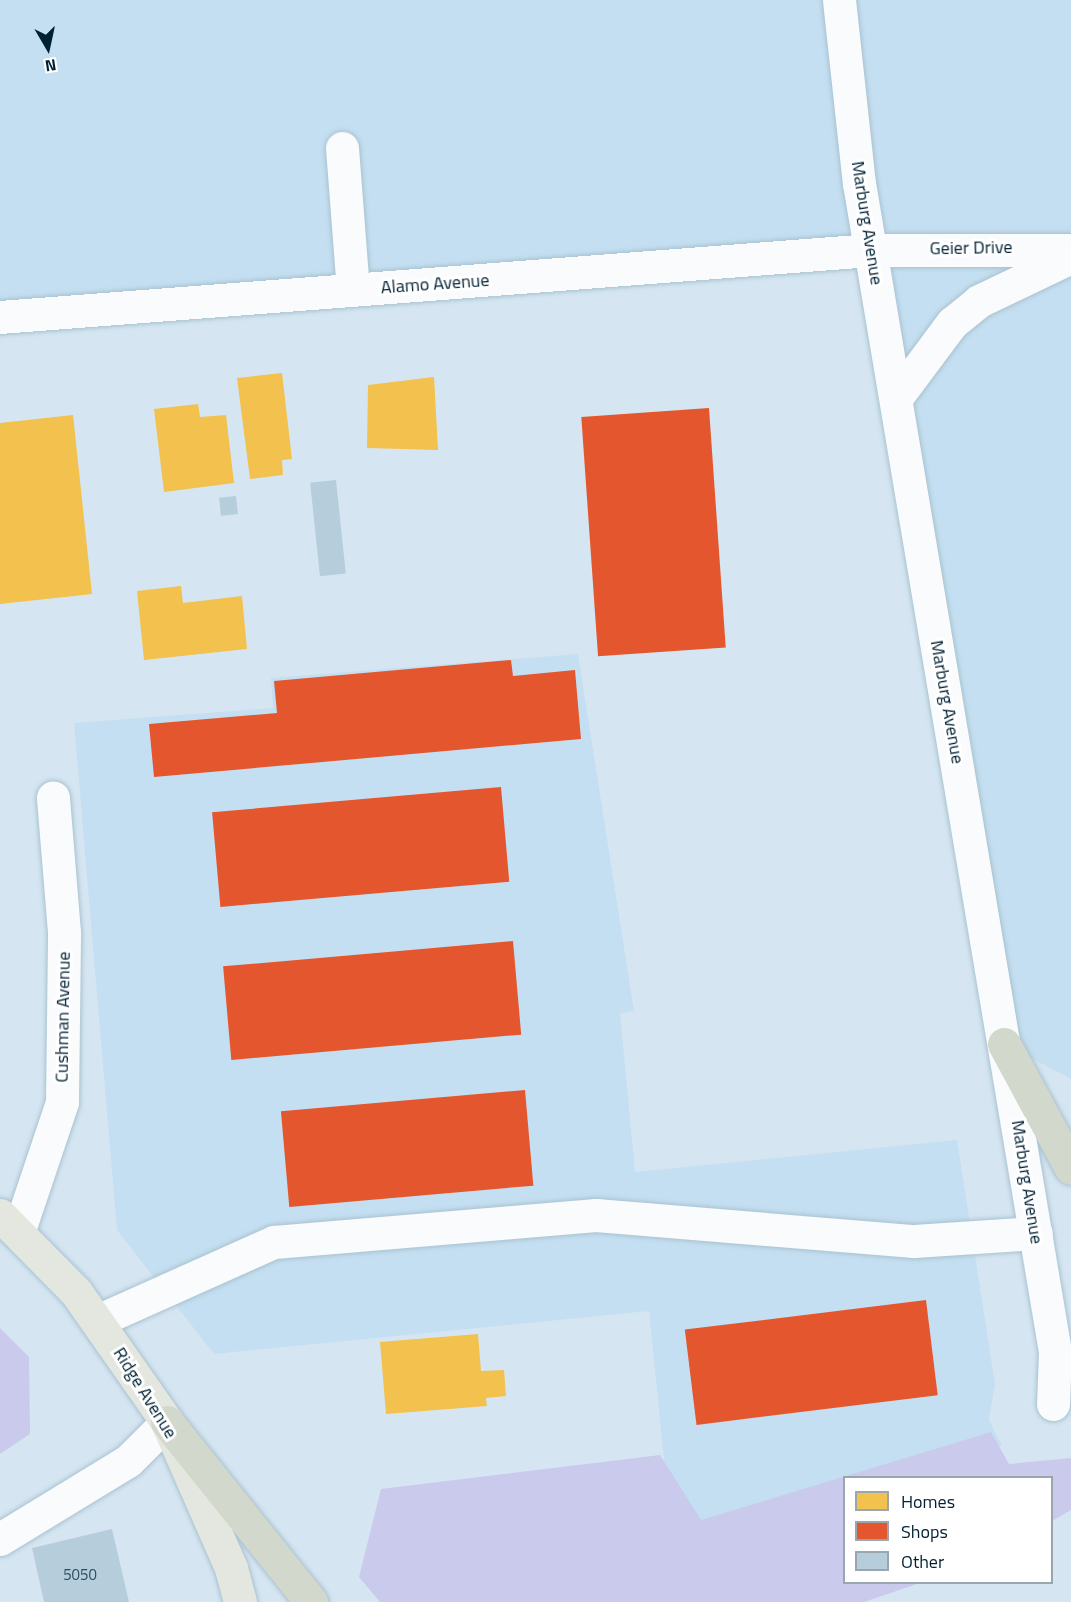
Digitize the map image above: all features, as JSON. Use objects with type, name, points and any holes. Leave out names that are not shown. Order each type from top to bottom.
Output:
[{"type":"highway","points":[[1004,1044],[1071,1168]]},
{"type":"highway","points":[[167,1422],[311,1602]]},
{"type":"main road","name":"Ridge Avenue","points":[[9,1222],[97,1321],[167,1422],[231,1568],[240,1602]]},
{"type":"street","name":"Marburg Avenue","points":[[839,0],[871,250],[1055,1352],[1053,1404]]},
{"type":"street","points":[[342,148],[353,290]]},
{"type":"street","name":"Geier Drive","points":[[871,250],[1071,250]]},
{"type":"street","name":"Alamo Avenue","points":[[0,317],[871,250]]},
{"type":"street","points":[[896,398],[952,323],[979,301],[1071,257]]},
{"type":"street","name":"Cushman Avenue","points":[[9,1222],[62,1102],[64,932],[53,797]]},
{"type":"street","points":[[97,1321],[274,1242],[596,1215],[914,1241],[1036,1233]]},
{"type":"street","points":[[0,1539],[128,1461],[167,1422]]},
{"type":"shaded area","points":[[0,0],[1071,0],[1071,1079],[1004,1044],[871,250],[0,317]]},
{"type":"shaded area","points":[[578,654],[634,1011],[620,1013],[635,1172],[957,1140],[995,1384],[989,1420],[1002,1446],[906,1476],[843,1476],[843,1478],[673,1549],[649,1311],[214,1354],[117,1230],[74,723],[273,708],[271,678]]},
{"type":"shaded area","points":[[0,1328],[29,1357],[30,1434],[0,1454]]},
{"type":"shaded area","points":[[991,1432],[1009,1464],[1071,1458],[1071,1510],[1053,1520],[1053,1476],[846,1476]]},
{"type":"shaded area","points":[[660,1455],[701,1520],[843,1477],[843,1584],[917,1584],[864,1602],[380,1602],[359,1577],[381,1489]]},
{"type":"building: Homes","points":[[282,373],[292,459],[282,460],[283,475],[250,479],[237,378]]},
{"type":"building: Homes","points":[[434,377],[438,450],[367,448],[368,385]]},
{"type":"building: Homes","points":[[198,404],[200,417],[226,415],[234,483],[164,492],[154,409]]},
{"type":"building: Homes","points":[[73,415],[92,594],[0,604],[0,423]]},
{"type":"building: Homes","points":[[181,586],[183,603],[242,596],[247,649],[144,660],[137,591]]},
{"type":"building: Homes","points":[[478,1334],[481,1371],[504,1370],[506,1396],[486,1398],[487,1406],[386,1414],[380,1342]]},
{"type":"building: Shops","points":[[709,408],[726,647],[598,656],[581,417]]},
{"type":"building: Shops","points":[[511,660],[513,676],[575,670],[581,739],[154,777],[149,724],[277,713],[274,681]]},
{"type":"building: Shops","points":[[501,787],[509,882],[220,907],[212,812]]},
{"type":"building: Shops","points":[[513,941],[521,1035],[231,1060],[223,966]]},
{"type":"building: Shops","points":[[525,1090],[533,1186],[289,1207],[281,1111]]},
{"type":"building: Shops","points":[[926,1300],[938,1395],[697,1425],[685,1330]]},
{"type":"building: Other","points":[[336,480],[346,573],[320,576],[310,483]]},
{"type":"building: Other","points":[[236,496],[238,514],[221,516],[219,498]]},
{"type":"building: Other","points":[[112,1529],[129,1602],[44,1602],[32,1548]]}]
